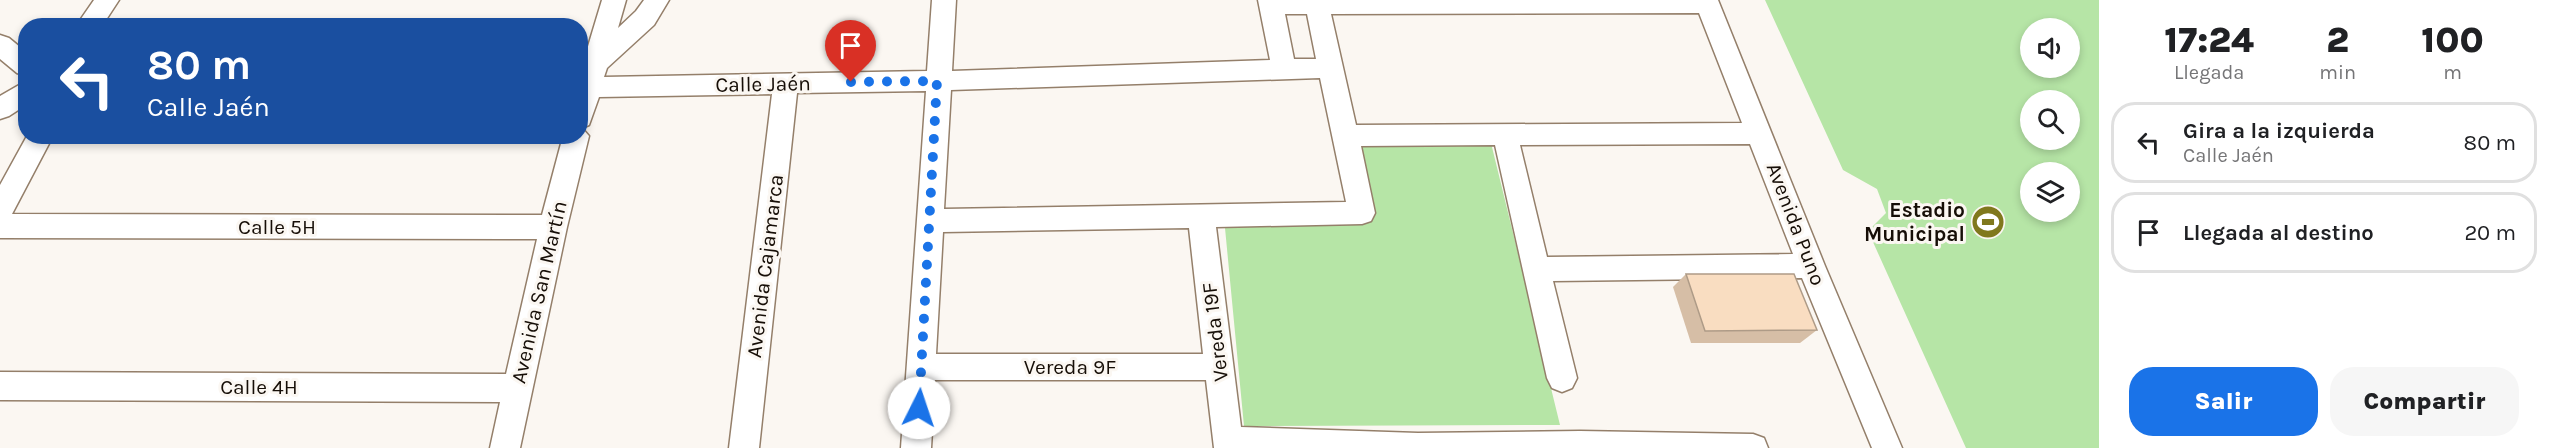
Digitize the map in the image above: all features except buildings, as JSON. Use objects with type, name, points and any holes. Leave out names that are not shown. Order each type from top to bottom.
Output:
[{"type":"street","points":[[94,18],[107,0]]},
{"type":"street","points":[[588,77],[614,0]]},
{"type":"street","points":[[588,79],[645,18],[657,0]]},
{"type":"street","points":[[916,448],[931,221],[937,81],[944,0]]},
{"type":"street","points":[[1284,70],[1270,2],[1317,5],[1706,2]]},
{"type":"street","name":"Avenida Puno","points":[[1706,2],[1811,266],[1887,448]]},
{"type":"street","points":[[931,221],[1362,213],[1317,5]]},
{"type":"street","points":[[0,45],[18,60]]},
{"type":"street","name":"Calle Jaén","points":[[588,80],[786,83],[937,81],[1332,68]]},
{"type":"street","name":"Avenida Cajamarca","points":[[744,448],[786,83]]},
{"type":"street","points":[[0,109],[18,97]]},
{"type":"street","points":[[1347,136],[1760,133]]},
{"type":"street","points":[[1505,135],[1562,378]]},
{"type":"street","points":[[0,211],[36,144]]},
{"type":"street","name":"Avenida San Martín","points":[[505,448],[553,227],[574,144]]},
{"type":"street","name":"Vereda 19F","points":[[1201,216],[1228,445]]},
{"type":"street","name":"Calle 5H","points":[[0,226],[553,227]]},
{"type":"street","points":[[1538,268],[1811,266]]},
{"type":"street","name":"Vereda 9F","points":[[922,367],[1219,367]]},
{"type":"street","name":"Calle 4H","points":[[0,386],[517,388]]},
{"type":"street","points":[[1228,445],[1418,447],[1580,445],[1753,448]]},
{"type":"green space","name":"Estadio Municipal","points":[[1765,0],[2099,0],[2099,448],[1966,448],[1868,231],[1886,213],[1877,189],[1843,170]]},
{"type":"green space","points":[[1358,143],[1491,143],[1560,425],[1244,426],[1225,228],[1366,221]]},
{"type":"place","name":"Estadio Municipal","points":[[1988,222]]},
{"type":"route","points":[[851,82],[937,81],[919,408]]}]
